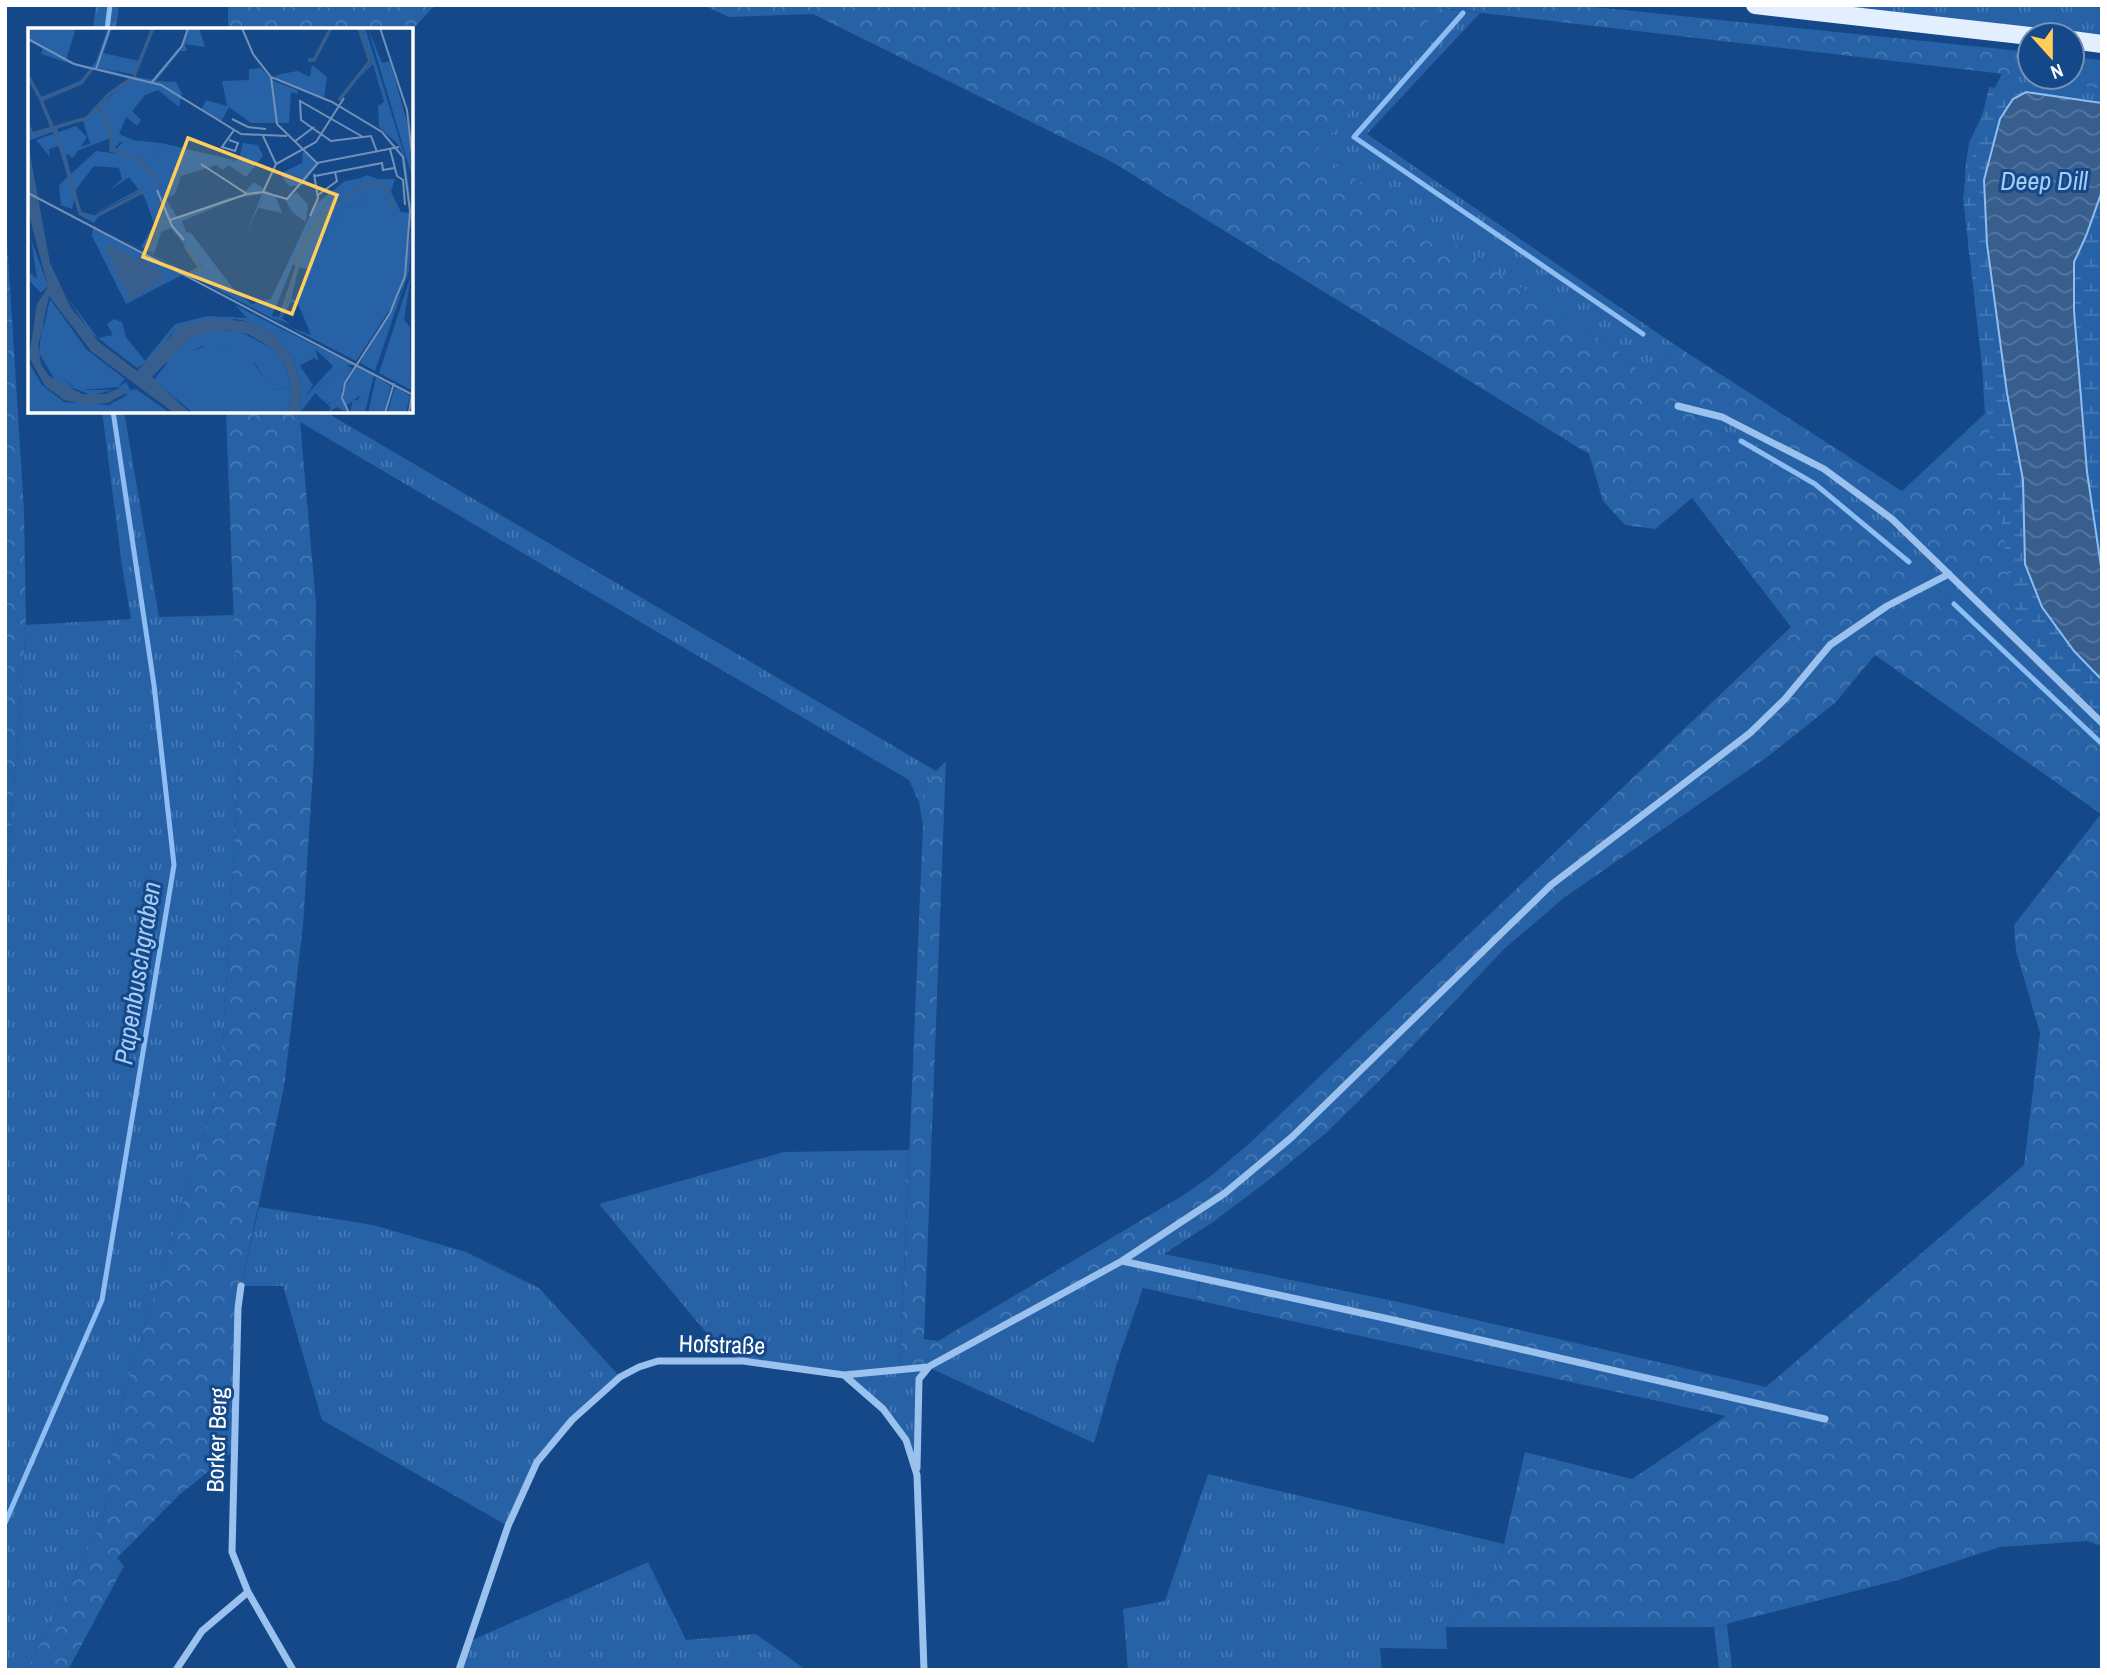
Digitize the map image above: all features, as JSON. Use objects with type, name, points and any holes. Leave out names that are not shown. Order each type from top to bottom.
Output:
[{"type":"main road","points":[[1755,5],[2016,34]]},
{"type":"street","points":[[1678,406],[1722,417],[1824,469],[1892,520],[2102,723]]},
{"type":"street","points":[[923,1670],[917,1475],[919,1379],[928,1367],[1122,1261],[1224,1193],[1292,1137],[1551,885],[1750,733],[1785,699],[1830,645],[1886,607],[1948,574]]},
{"type":"street","points":[[1122,1261],[1825,1419]]},
{"type":"street","name":"Borker Berg","points":[[242,1286],[238,1308],[232,1552],[248,1592],[293,1670]]},
{"type":"street","name":"Hofstraße","points":[[459,1670],[508,1526],[537,1462],[572,1420],[620,1377],[659,1361],[743,1361],[844,1375],[928,1367]]},
{"type":"street","points":[[844,1375],[891,1419],[906,1440],[917,1475]]},
{"type":"street","points":[[176,1670],[202,1631],[248,1592]]},
{"type":"green space","points":[[96,5],[119,5],[116,28],[93,28]]},
{"type":"green space","points":[[228,5],[435,5],[413,29],[228,28]]},
{"type":"green space","points":[[703,5],[1575,5],[2016,51],[2016,76],[1440,8],[1315,152],[1615,349],[1650,381],[1675,345],[1902,491],[2007,393],[2102,723],[1892,519],[1824,469],[1722,417],[1681,408],[1815,484],[1909,562],[2102,744],[2102,1546],[2087,1541],[2000,1547],[1898,1580],[1714,1627],[1446,1627],[1463,1604],[1496,1579],[1525,1452],[1632,1479],[1726,1416],[1196,1300],[1201,1279],[1389,1318],[1394,1301],[1766,1387],[2024,1165],[2040,1033],[2016,951],[2014,925],[2101,814],[1875,655],[1835,703],[1770,755],[1565,897],[1504,949],[1388,1072],[1326,1133],[1270,1179],[1256,1167],[1139,1250],[928,1367],[900,1371],[923,825],[919,802],[936,771],[946,761],[924,1339],[938,1341],[1182,1196],[1212,1175],[1251,1142],[1791,627],[1692,498],[1655,529],[1625,525],[1603,501],[1589,454],[1112,162],[813,14],[729,17]]},
{"type":"green space","points":[[1763,5],[2102,5],[2102,43],[2086,39],[2086,21],[2016,21],[2016,33]]},
{"type":"green space","points":[[1439,8],[1480,13],[1367,134],[1675,345],[1650,381],[1615,349],[1314,152]]},
{"type":"green space","points":[[2086,58],[2102,60],[2102,89],[2086,87]]},
{"type":"green space","points":[[2002,73],[2016,75],[2016,91],[2086,91],[2086,86],[2102,89],[2102,103],[2007,393],[1985,415],[1979,312],[1964,195],[1969,143]]},
{"type":"green space","name":"Deep Dill","points":[[1989,87],[2102,101],[2102,754],[2012,603],[1963,198]]},
{"type":"green space","points":[[5,208],[24,511],[26,625],[5,907]]},
{"type":"green space","points":[[1678,406],[1722,417],[1824,469],[1892,519],[2102,723],[2102,744],[1909,562],[1815,484]]},
{"type":"green space","points":[[102,413],[124,413],[159,617],[235,615],[239,760],[221,1078],[124,1394],[103,1520],[27,1670],[5,1670],[5,907],[26,625],[131,619]]},
{"type":"green space","points":[[226,413],[299,413],[316,603],[314,757],[303,925],[284,1087],[241,1286],[236,1449],[178,1496],[117,1558],[124,1566],[68,1670],[27,1670],[103,1520],[124,1394],[221,1078],[239,760]]},
{"type":"green space","points":[[299,413],[327,413],[936,771],[919,802],[909,780],[300,422]]},
{"type":"green space","points":[[909,1150],[900,1371],[1256,1167],[1270,1179],[1213,1222],[1164,1254],[1394,1301],[1389,1319],[1200,1279],[1196,1300],[1143,1288],[1117,1363],[1094,1443],[928,1367],[919,1379],[917,1475],[906,1440],[883,1409],[844,1375],[743,1361],[714,1342],[599,1204],[784,1152]]},
{"type":"green space","points":[[259,1207],[373,1225],[466,1252],[539,1288],[620,1377],[537,1462],[508,1526],[322,1420],[283,1286],[241,1286]]},
{"type":"green space","points":[[1208,1474],[1504,1544],[1496,1579],[1463,1604],[1446,1627],[1447,1649],[1380,1648],[1382,1670],[1128,1670],[1123,1609],[1165,1601]]},
{"type":"green space","points":[[648,1562],[686,1640],[756,1634],[802,1667],[799,1670],[459,1670],[468,1642]]},
{"type":"green space","points":[[1727,1624],[1732,1670],[1719,1670],[1714,1627]]},
{"type":"water","name":"Deep Dill","points":[[2026,92],[2102,103],[2102,191],[2074,262],[2074,311],[2087,472],[2102,573],[2102,680],[2074,651],[2042,607],[2025,564],[2023,480],[2007,393],[1987,244],[1984,180],[2000,119],[2013,99]]},
{"type":"waterway","name":"Papenbuschgraben","points":[[107,28],[110,5]]},
{"type":"waterway","points":[[1463,13],[1354,137],[1643,334]]},
{"type":"waterway","name":"Papenbuschgraben","points":[[5,1523],[102,1300],[174,865],[154,685],[113,413]]},
{"type":"waterway","points":[[1741,441],[1815,484],[1909,562]]},
{"type":"waterway","points":[[1954,604],[2102,744]]}]
